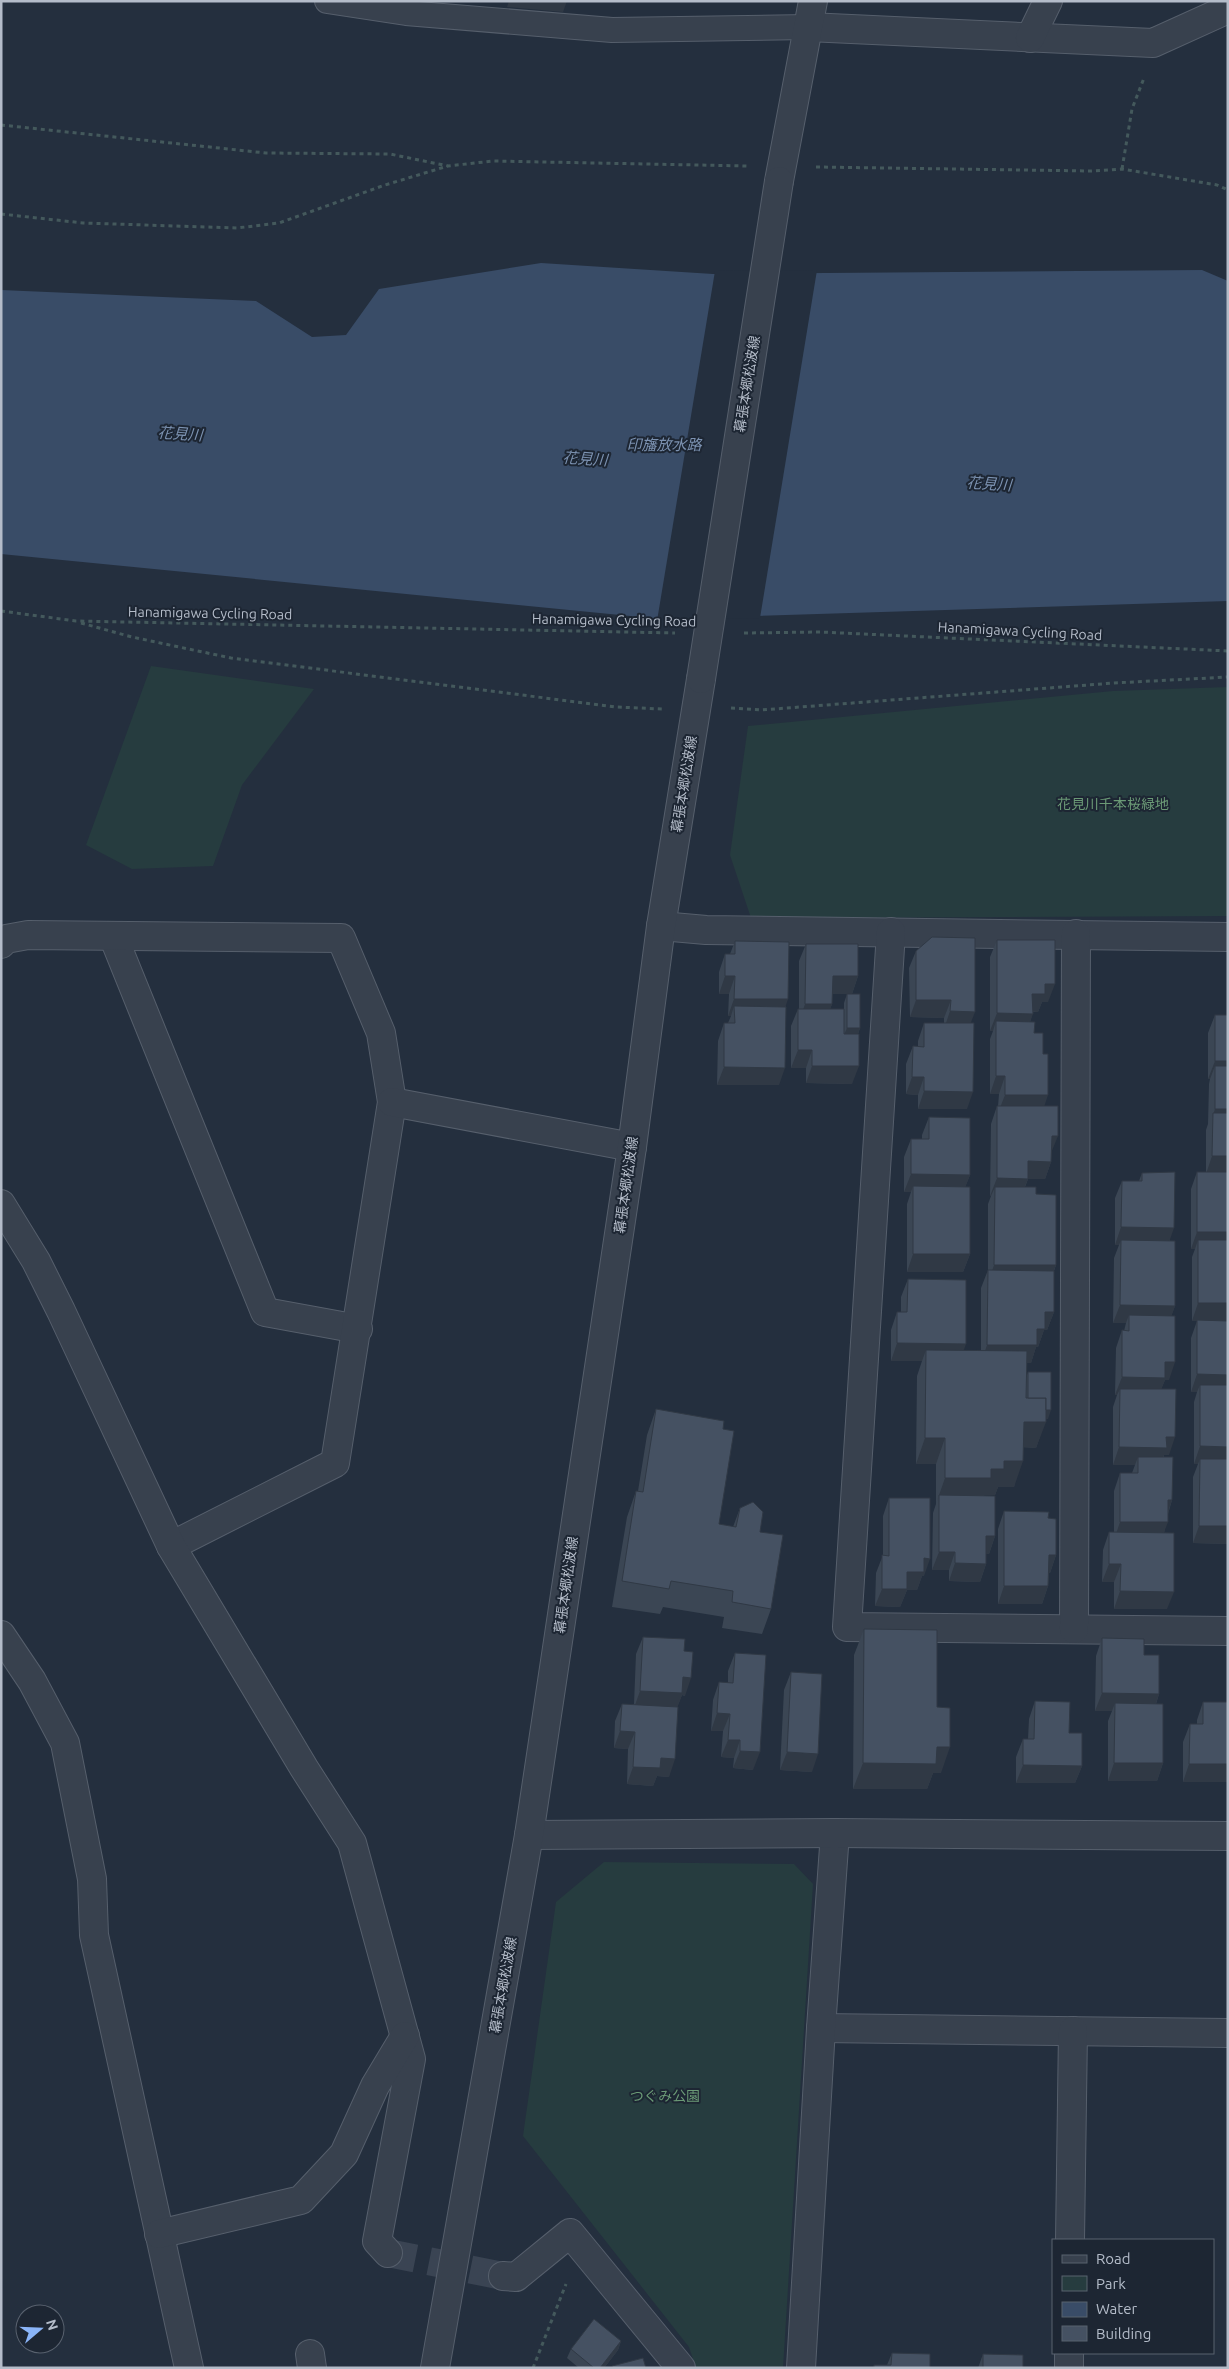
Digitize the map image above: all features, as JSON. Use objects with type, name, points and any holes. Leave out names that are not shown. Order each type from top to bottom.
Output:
[{"type":"street","points":[[1030,38],[1048,1]]},
{"type":"street","points":[[810,14],[1030,38],[1153,43],[1228,9]]},
{"type":"street","name":"幕張本郷松波線","points":[[435,2368],[529,1835],[632,1147],[661,926],[779,181],[810,14]]},
{"type":"street","points":[[661,926],[706,930],[1228,937]]},
{"type":"street","points":[[891,932],[847,1627],[1228,1631]]},
{"type":"street","points":[[1074,1629],[1076,934]]},
{"type":"street","points":[[1,944],[6,939],[28,935],[341,938],[381,1033],[392,1102],[336,1463],[170,1546]]},
{"type":"street","points":[[113,936],[265,1312],[358,1329]]},
{"type":"street","points":[[392,1102],[632,1147]]},
{"type":"street","points":[[1,1204],[36,1261],[61,1311],[170,1546],[304,1768],[352,1843],[411,2059],[377,2241],[388,2253]]},
{"type":"street","points":[[1,1635],[32,1681],[65,1743],[92,1879],[94,1936],[189,2368]]},
{"type":"street","points":[[529,1835],[835,1833],[1228,1836]]},
{"type":"street","points":[[801,2368],[821,2028],[835,1833]]},
{"type":"street","points":[[821,2028],[1228,2033]]},
{"type":"street","points":[[1070,2239],[1073,2031]]},
{"type":"street","points":[[160,2234],[302,2200],[344,2154],[375,2086],[404,2036]]},
{"type":"street","points":[[503,2276],[516,2277],[570,2233],[681,2368]]},
{"type":"street","points":[[1069,2354],[1069,2368]]},
{"type":"lane","points":[[327,1],[406,13],[612,30],[810,14]]},
{"type":"path","points":[[1122,169],[1132,109],[1159,40]]},
{"type":"path","points":[[1,125],[266,153],[390,154],[448,166]]},
{"type":"path","points":[[1,214],[83,223],[237,228],[279,223],[385,185],[448,166],[493,161],[758,166]]},
{"type":"path","points":[[814,167],[1091,171],[1122,169],[1217,185],[1228,190]]},
{"type":"path","name":"Hanamigawa Cycling Road","points":[[1,611],[76,621],[678,633]]},
{"type":"path","points":[[76,621],[132,637],[231,658],[616,707],[668,709]]},
{"type":"path","name":"Hanamigawa Cycling Road","points":[[735,633],[820,632],[1228,652]]},
{"type":"path","points":[[723,709],[737,707],[761,710],[1114,683],[1228,677]]},
{"type":"path","points":[[533,2368],[564,2288]]},
{"type":"green space","points":[[151,666],[314,689],[242,785],[213,866],[132,869],[86,845]]},
{"type":"green space","name":"花見川千本桜緑地","points":[[1228,687],[1228,916],[751,918],[730,855],[748,726],[1113,691]]},
{"type":"green space","name":"つぐみ公園","points":[[604,1862],[794,1864],[813,1884],[783,2368],[696,2368],[689,2347],[523,2136],[556,1902]]},
{"type":"water","name":"印旛放水路","points":[[541,263],[713,274],[1202,270],[1228,281],[1228,601],[661,619],[1,554],[1,290],[256,301],[312,337],[346,335],[379,289]]},
{"type":"pier","points":[[817,270],[760,618],[657,621],[715,271]]},
{"type":"building","points":[[932,937],[975,938],[975,1012],[950,1011],[951,1000],[916,1000],[916,951]]},
{"type":"building","points":[[997,940],[1055,940],[1055,984],[1045,984],[1045,994],[1032,994],[1033,1014],[997,1013]]},
{"type":"building","points":[[735,941],[789,942],[788,999],[734,999],[735,976],[725,976],[725,954],[735,954]]},
{"type":"building","points":[[806,944],[858,944],[858,976],[833,976],[832,1004],[805,1004]]},
{"type":"building","points":[[847,994],[860,994],[860,1028],[847,1028]]},
{"type":"building","points":[[734,1006],[786,1007],[785,1068],[724,1067],[724,1023],[735,1023]]},
{"type":"building","points":[[798,1009],[844,1009],[844,1034],[859,1034],[859,1066],[812,1066],[812,1050],[798,1050]]},
{"type":"building","points":[[1215,1015],[1228,1015],[1228,1061],[1215,1061]]},
{"type":"building","points":[[996,1021],[1035,1022],[1034,1033],[1043,1033],[1043,1054],[1048,1054],[1048,1095],[1005,1095],[1005,1076],[996,1076]]},
{"type":"building","points":[[924,1023],[974,1023],[973,1092],[924,1091],[924,1077],[912,1077],[913,1046],[924,1047]]},
{"type":"building","points":[[1215,1066],[1228,1066],[1228,1109],[1215,1109]]},
{"type":"building","points":[[997,1106],[1058,1106],[1058,1136],[1052,1136],[1051,1162],[1028,1161],[1028,1179],[997,1178]]},
{"type":"building","points":[[1213,1113],[1228,1113],[1228,1156],[1212,1156]]},
{"type":"building","points":[[929,1117],[970,1118],[970,1175],[911,1174],[911,1139],[929,1139]]},
{"type":"building","points":[[1175,1172],[1174,1228],[1121,1227],[1122,1181],[1142,1181],[1142,1173]]},
{"type":"building","points":[[1197,1172],[1228,1172],[1228,1232],[1197,1232]]},
{"type":"building","points":[[913,1186],[970,1187],[970,1254],[913,1254]]},
{"type":"building","points":[[995,1187],[1036,1187],[1036,1194],[1056,1195],[1056,1265],[994,1265]]},
{"type":"building","points":[[1121,1240],[1175,1241],[1175,1306],[1120,1305]]},
{"type":"building","points":[[1198,1240],[1228,1240],[1228,1303],[1198,1303]]},
{"type":"building","points":[[988,1270],[1054,1271],[1054,1312],[1045,1312],[1045,1329],[1037,1329],[1037,1345],[987,1345]]},
{"type":"building","points":[[908,1279],[966,1280],[966,1344],[897,1343],[897,1312],[907,1312]]},
{"type":"building","points":[[1129,1315],[1175,1316],[1175,1362],[1165,1362],[1165,1378],[1122,1377],[1122,1330],[1129,1331]]},
{"type":"building","points":[[1197,1320],[1228,1321],[1228,1375],[1197,1374]]},
{"type":"building","points":[[926,1350],[1027,1351],[1026,1398],[1046,1398],[1046,1422],[1024,1422],[1023,1461],[1004,1461],[1004,1469],[991,1469],[991,1478],[945,1478],[945,1438],[925,1438]]},
{"type":"building","points":[[1028,1372],[1051,1372],[1051,1410],[1046,1410],[1046,1398],[1028,1398]]},
{"type":"building","points":[[1200,1385],[1228,1385],[1228,1447],[1200,1446]]},
{"type":"building","points":[[1120,1389],[1176,1389],[1175,1437],[1166,1437],[1167,1448],[1119,1447]]},
{"type":"building","points":[[656,1409],[724,1421],[723,1429],[734,1431],[719,1524],[736,1527],[740,1508],[753,1502],[763,1512],[760,1532],[783,1535],[771,1609],[732,1602],[733,1591],[671,1581],[669,1589],[622,1581],[636,1491],[643,1492]]},
{"type":"building","points":[[1138,1457],[1173,1457],[1172,1500],[1168,1500],[1168,1522],[1120,1522],[1120,1473],[1138,1473]]},
{"type":"building","points":[[1200,1459],[1228,1459],[1228,1526],[1199,1526]]},
{"type":"building","points":[[939,1495],[995,1496],[995,1536],[986,1536],[986,1564],[955,1563],[955,1552],[939,1552]]},
{"type":"building","points":[[889,1498],[930,1498],[930,1559],[924,1558],[924,1572],[907,1572],[907,1589],[882,1589],[882,1555],[889,1556]]},
{"type":"building","points":[[1004,1511],[1049,1512],[1048,1518],[1056,1519],[1056,1555],[1049,1555],[1048,1586],[1004,1586]]},
{"type":"building","points":[[1109,1532],[1174,1533],[1174,1592],[1120,1591],[1121,1564],[1109,1564]]},
{"type":"building","points":[[864,1629],[937,1630],[937,1707],[950,1708],[950,1747],[937,1747],[936,1764],[863,1763]]},
{"type":"building","points":[[643,1637],[685,1639],[684,1651],[693,1652],[691,1678],[683,1677],[682,1693],[640,1691]]},
{"type":"building","points":[[1102,1638],[1144,1639],[1144,1655],[1159,1655],[1159,1694],[1102,1693]]},
{"type":"building","points":[[735,1653],[766,1655],[760,1752],[740,1751],[740,1740],[728,1740],[730,1714],[717,1713],[719,1682],[733,1683]]},
{"type":"building","points":[[791,1672],[822,1674],[818,1754],[787,1752]]},
{"type":"building","points":[[1035,1701],[1070,1702],[1069,1733],[1082,1733],[1082,1766],[1023,1765],[1023,1739],[1034,1739]]},
{"type":"building","points":[[1203,1702],[1228,1702],[1228,1764],[1189,1764],[1190,1724],[1203,1724]]},
{"type":"building","points":[[1115,1703],[1163,1704],[1163,1763],[1114,1763]]},
{"type":"building","points":[[622,1704],[678,1707],[675,1759],[661,1758],[660,1768],[633,1767],[635,1732],[620,1731]]},
{"type":"building","points":[[594,2319],[621,2341],[600,2368],[594,2368],[571,2349]]},
{"type":"building","points":[[892,2353],[930,2354],[930,2368],[874,2368],[874,2365],[891,2365]]},
{"type":"building","points":[[983,2354],[1023,2355],[1023,2368],[983,2368]]},
{"type":"building","points":[[643,2358],[646,2368],[613,2368],[612,2366]]},
{"type":"tunnel","points":[[388,2253],[503,2276]]},
{"type":"water label","name":"花見川","points":[[180,434]]},
{"type":"water label","name":"花見川","points":[[585,459]]},
{"type":"water label","name":"花見川","points":[[989,484]]}]
